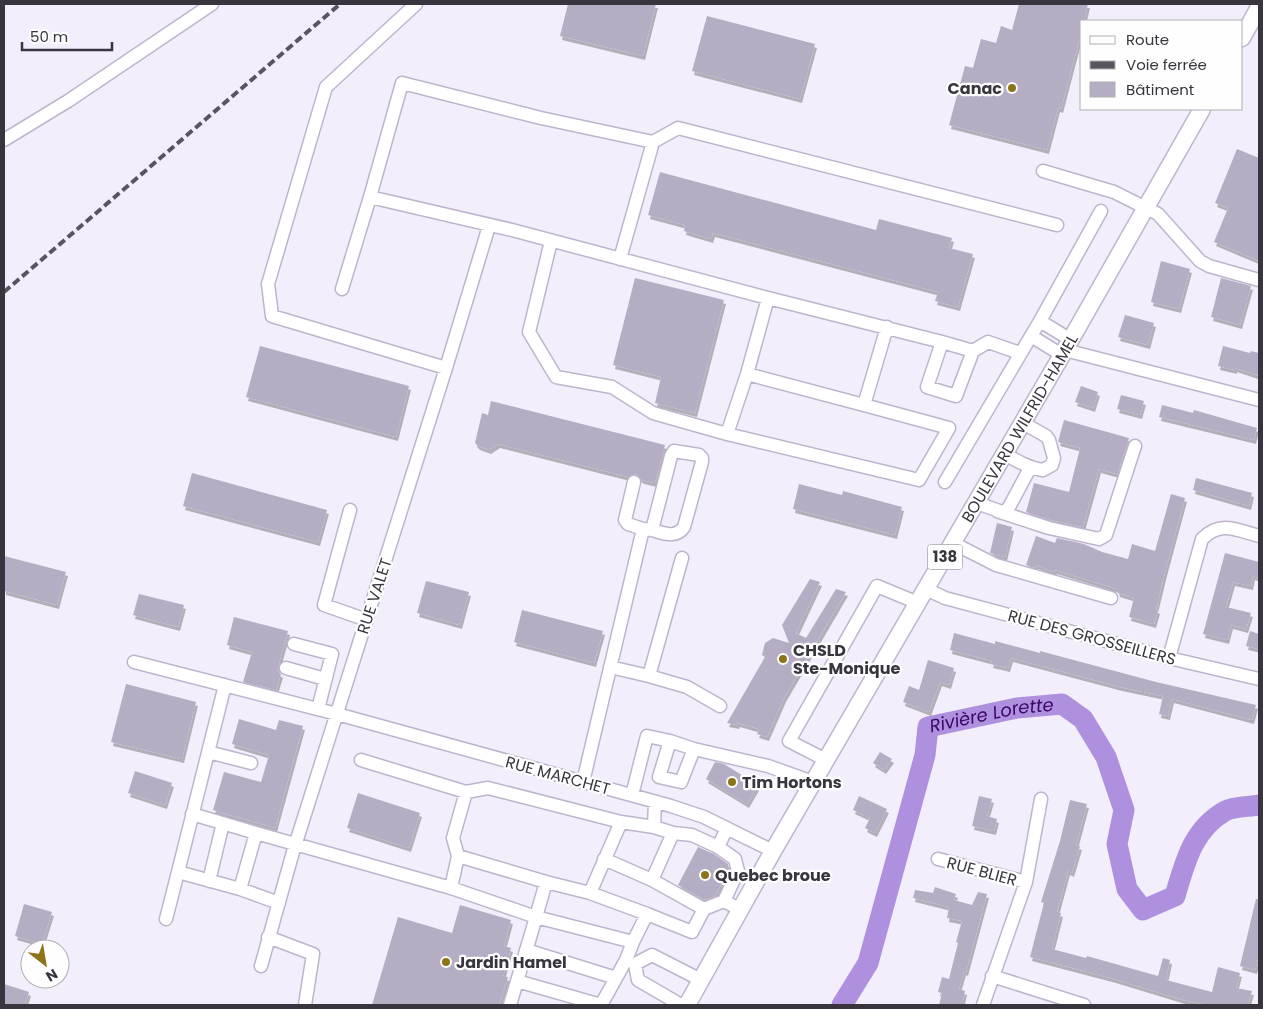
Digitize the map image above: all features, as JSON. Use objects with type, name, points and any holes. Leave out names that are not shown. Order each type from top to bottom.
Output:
[{"type":"main road","points":[[1243,36],[1259,7]]},
{"type":"main road","name":"BOULEVARD WILFRID-HAMEL","points":[[687,1005],[813,782],[1023,423],[1201,110]]},
{"type":"street","points":[[4,140],[68,101],[212,4]]},
{"type":"street","points":[[416,4],[326,87],[268,284],[272,316],[446,368]]},
{"type":"street","points":[[342,289],[402,83],[541,118],[653,142],[678,128],[1057,224]]},
{"type":"street","points":[[620,259],[653,142]]},
{"type":"street","points":[[1043,171],[1114,192],[1162,217],[1200,261],[1209,266],[1259,280]]},
{"type":"street","points":[[370,197],[551,241],[887,327],[973,351]]},
{"type":"street","points":[[945,482],[1040,321],[1101,211]]},
{"type":"street","name":"RUE VALET","points":[[261,966],[296,843],[489,226]]},
{"type":"street","points":[[551,241],[529,332],[556,377],[612,387],[653,413],[727,434],[919,480],[949,428],[747,374]]},
{"type":"street","points":[[727,434],[747,374],[768,298]]},
{"type":"street","points":[[1040,321],[1066,348]]},
{"type":"street","points":[[864,404],[887,327]]},
{"type":"street","points":[[1031,336],[1066,348],[1259,400]]},
{"type":"street","points":[[942,342],[927,387],[956,396],[973,351],[988,342],[1020,353]]},
{"type":"street","points":[[1004,454],[1030,468],[1043,470],[1052,465],[1054,458],[1046,436],[1023,423]]},
{"type":"street","points":[[976,502],[1049,528],[1099,540],[1106,535],[1135,446]]},
{"type":"street","points":[[584,782],[610,667],[647,529],[671,456],[677,450],[699,455],[702,458],[684,527],[681,532],[671,534],[647,529],[628,524],[625,520],[634,482]]},
{"type":"street","points":[[997,511],[1002,512],[1008,508],[1030,468]]},
{"type":"street","points":[[350,510],[324,605],[367,620]]},
{"type":"street","points":[[1170,658],[1202,539],[1209,532],[1223,527],[1259,536]]},
{"type":"street","points":[[953,543],[996,564],[1111,598]]},
{"type":"street","points":[[649,676],[682,558]]},
{"type":"street","name":"RUE DES GROSSEILLERS","points":[[826,760],[789,741],[877,586],[922,596],[945,598],[1170,658],[1259,679]]},
{"type":"street","points":[[294,644],[332,654],[318,709]]},
{"type":"street","name":"RUE MARCHET","points":[[134,662],[337,714],[632,795],[704,817],[773,852]]},
{"type":"street","points":[[610,667],[687,687],[720,706]]},
{"type":"street","points":[[286,668],[325,679]]},
{"type":"street","points":[[166,919],[225,685]]},
{"type":"street","points":[[632,795],[647,736],[768,766],[813,782]]},
{"type":"street","points":[[670,741],[659,777],[681,782],[694,749]]},
{"type":"street","points":[[208,752],[251,763]]},
{"type":"street","points":[[361,760],[466,792],[488,788],[621,822],[692,835],[718,847],[736,859],[738,870],[724,901],[704,908],[692,932],[590,893],[458,856]]},
{"type":"street","points":[[451,888],[458,856],[453,838],[466,792]]},
{"type":"street","points":[[983,1005],[1026,882],[1040,799]]},
{"type":"street","points":[[654,827],[655,802]]},
{"type":"street","points":[[192,814],[451,888],[536,917],[633,942]]},
{"type":"street","points":[[590,893],[621,822]]},
{"type":"street","points":[[209,881],[222,823]]},
{"type":"street","points":[[718,847],[728,828]]},
{"type":"street","points":[[240,890],[256,833]]},
{"type":"street","points":[[652,880],[673,833]]},
{"type":"street","points":[[604,859],[652,880],[704,908]]},
{"type":"street","name":"RUE BLIER","points":[[938,859],[1026,882]]},
{"type":"street","points":[[178,872],[279,902]]},
{"type":"street","points":[[510,1005],[546,882]]},
{"type":"street","points":[[724,901],[741,910]]},
{"type":"street","points":[[647,914],[633,942],[630,962],[638,980],[681,1005]]},
{"type":"street","points":[[268,937],[313,954],[306,1005]]},
{"type":"street","points":[[526,950],[616,978]]},
{"type":"street","points":[[517,981],[601,1005],[616,978],[630,962],[652,954],[701,980]]},
{"type":"street","points":[[992,976],[1084,1005]]},
{"type":"building","points":[[568,4],[656,4],[643,56],[560,36]]},
{"type":"building","name":"Canac","points":[[1019,4],[1088,4],[1084,20],[1080,20],[1080,37],[1061,109],[1058,108],[1047,150],[949,125],[965,66],[973,68],[981,39],[996,43],[1001,26],[1012,30]]},
{"type":"building","points":[[707,16],[815,44],[800,99],[692,71]]},
{"type":"building","points":[[1237,149],[1259,158],[1259,261],[1214,242],[1228,208],[1215,203]]},
{"type":"building","points":[[660,172],[876,230],[879,219],[952,238],[949,248],[973,254],[958,307],[935,301],[938,292],[713,233],[711,239],[684,231],[685,225],[648,215]]},
{"type":"building","points":[[1161,261],[1190,269],[1179,309],[1151,302]]},
{"type":"building","points":[[635,278],[724,300],[695,413],[655,403],[661,377],[613,365]]},
{"type":"building","points":[[1221,278],[1251,286],[1240,325],[1211,317]]},
{"type":"building","points":[[1125,315],[1154,323],[1148,345],[1118,337]]},
{"type":"building","points":[[260,346],[409,386],[396,437],[246,397]]},
{"type":"building","points":[[1223,346],[1250,353],[1251,351],[1259,353],[1259,376],[1235,368],[1235,370],[1218,366]]},
{"type":"building","points":[[1081,386],[1098,392],[1093,408],[1075,402]]},
{"type":"building","points":[[1121,395],[1144,401],[1140,415],[1117,409]]},
{"type":"building","points":[[491,401],[665,445],[655,483],[642,480],[636,474],[628,477],[498,444],[489,450],[478,446],[475,443],[482,413],[488,415]]},
{"type":"building","points":[[1162,405],[1193,413],[1194,410],[1257,428],[1254,440],[1159,417]]},
{"type":"building","points":[[1064,420],[1129,438],[1117,474],[1099,469],[1083,527],[1026,512],[1034,483],[1069,492],[1080,448],[1058,442]]},
{"type":"building","points":[[192,473],[327,510],[318,542],[183,506]]},
{"type":"building","points":[[1196,478],[1252,493],[1249,506],[1193,490]]},
{"type":"building","points":[[799,484],[842,495],[843,491],[902,507],[895,535],[793,509]]},
{"type":"building","points":[[1171,494],[1185,498],[1165,572],[1154,624],[1129,617],[1134,598],[1118,593],[1117,589],[1055,570],[1054,572],[1036,565],[1035,568],[1026,565],[1036,536],[1055,543],[1057,538],[1084,544],[1102,552],[1128,559],[1132,544],[1155,551]]},
{"type":"building","points":[[997,523],[1012,527],[1005,557],[990,553]]},
{"type":"building","points":[[1225,553],[1259,562],[1259,578],[1253,576],[1251,586],[1233,582],[1226,607],[1251,613],[1246,629],[1231,625],[1227,640],[1203,634]]},
{"type":"building","points":[[4,556],[66,572],[57,605],[4,591]]},
{"type":"building","name":"CHSLD Ste-Monique","points":[[810,579],[820,582],[796,633],[806,638],[836,589],[846,592],[784,698],[767,737],[757,734],[759,729],[738,723],[737,725],[727,723],[765,657],[762,655],[765,643],[773,638],[789,643],[782,625]]},
{"type":"building","points":[[426,581],[469,592],[460,625],[417,613]]},
{"type":"building","points":[[139,594],[184,605],[178,627],[133,615]]},
{"type":"building","points":[[522,610],[603,631],[594,663],[514,642]]},
{"type":"building","points":[[234,617],[288,631],[277,671],[281,674],[276,690],[243,682],[252,652],[227,645]]},
{"type":"building","points":[[1250,631],[1259,634],[1259,649],[1246,646]]},
{"type":"building","points":[[954,633],[995,644],[995,641],[1040,653],[1040,651],[1156,682],[1256,705],[1252,720],[1172,699],[1168,716],[1159,714],[1163,696],[1120,687],[1011,658],[1008,668],[991,664],[992,661],[950,650]]},
{"type":"building","points":[[928,660],[954,668],[949,685],[940,682],[929,712],[903,702],[909,686],[919,690]]},
{"type":"building","points":[[126,684],[196,702],[182,759],[111,742]]},
{"type":"building","points":[[239,719],[276,730],[279,720],[303,726],[275,828],[213,810],[224,772],[261,782],[269,755],[232,744]]},
{"type":"building","points":[[880,752],[892,759],[884,770],[873,763]]},
{"type":"building","name":"Tim Hortons","points":[[715,762],[724,764],[758,785],[747,804],[706,779]]},
{"type":"building","points":[[135,771],[172,783],[165,805],[128,793]]},
{"type":"building","points":[[358,793],[420,813],[409,848],[347,828]]},
{"type":"building","points":[[859,796],[887,809],[875,833],[865,828],[870,818],[853,810]]},
{"type":"building","points":[[979,796],[992,799],[987,816],[997,819],[994,831],[972,826]]},
{"type":"building","points":[[1070,800],[1087,804],[1076,845],[1080,846],[1072,873],[1068,871],[1057,912],[1061,913],[1052,949],[1086,958],[1087,956],[1158,976],[1163,958],[1170,960],[1166,980],[1212,992],[1218,967],[1240,973],[1236,988],[1252,991],[1248,1005],[1208,1005],[1183,1000],[1114,979],[1030,957],[1044,903],[1041,902],[1060,841]]},
{"type":"building","name":"Quebec broue","points":[[698,847],[714,854],[728,864],[729,869],[715,896],[705,900],[678,885]]},
{"type":"building","points":[[935,887],[956,894],[954,900],[972,905],[978,892],[987,894],[966,972],[964,971],[959,989],[965,991],[962,1005],[939,1005],[942,993],[938,992],[942,977],[949,979],[962,921],[947,918],[949,907],[913,898],[915,890],[933,893]]},
{"type":"building","points":[[1256,899],[1259,899],[1259,954],[1255,970],[1240,966]]},
{"type":"building","points":[[24,904],[52,912],[44,939],[25,939],[15,936]]},
{"type":"building","name":"Jardin Hamel","points":[[460,905],[511,920],[504,946],[511,948],[503,976],[508,977],[499,1005],[372,1005],[398,917],[452,933]]},
{"type":"building","points":[[4,984],[29,992],[25,1005],[4,1005]]},
{"type":"waterway","name":"Rivière Lorette","points":[[842,1005],[868,963],[925,755],[928,727],[1017,708],[1062,704],[1083,719],[1106,757],[1124,810],[1117,844],[1127,889],[1143,910],[1175,896],[1191,848],[1197,838],[1214,819],[1229,809],[1259,805]]},
{"type":"railway","points":[[4,292],[340,4]]},
{"type":"place","name":"Canac","points":[[1012,88]]},
{"type":"place","name":"CHSLD Ste-Monique","points":[[783,659]]},
{"type":"place","name":"Tim Hortons","points":[[732,782]]},
{"type":"place","name":"Quebec broue","points":[[705,875]]},
{"type":"place","name":"Jardin Hamel","points":[[446,962]]}]
